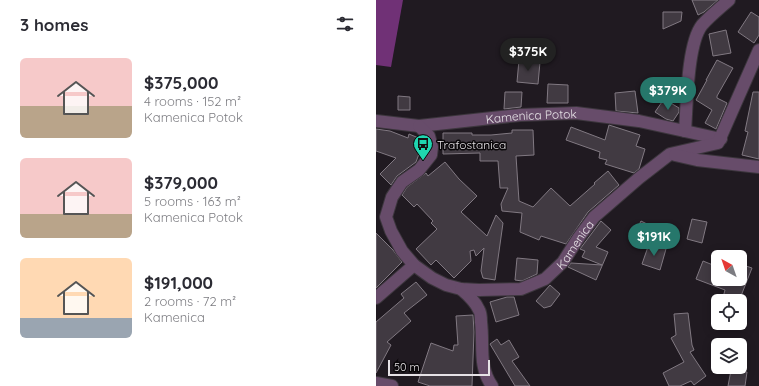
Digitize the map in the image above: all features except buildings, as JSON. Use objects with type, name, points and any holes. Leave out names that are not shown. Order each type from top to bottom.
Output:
[{"type":"street","points":[[686,131],[691,55],[694,40],[702,26],[729,0]]},
{"type":"street","points":[[721,139],[759,50]]},
{"type":"street","name":"Kamenica Potok","points":[[376,120],[419,126],[520,115],[576,113],[639,121],[721,139]]},
{"type":"street","name":"Kamenica","points":[[419,126],[429,136],[432,147],[431,155],[420,170],[402,182],[392,197],[386,217],[391,231],[402,251],[414,265],[432,278],[446,285],[480,290],[521,289],[545,279],[563,262],[594,217],[639,178],[670,154],[713,145],[718,143],[721,139]]},
{"type":"street","points":[[670,154],[697,160],[754,168],[759,167]]},
{"type":"street","points":[[376,298],[414,265]]},
{"type":"street","points":[[461,288],[472,298],[480,311],[482,329],[482,358],[487,379],[492,386]]},
{"type":"street","points":[[376,383],[392,386]]},
{"type":"shaded area","points":[[376,0],[403,0],[391,67],[376,65]]},
{"type":"place","name":"Trafostanica","points":[[423,161]]}]
